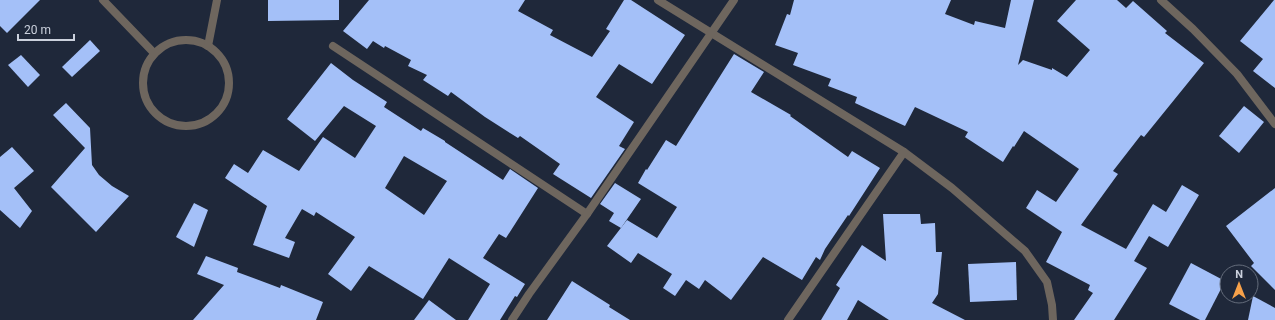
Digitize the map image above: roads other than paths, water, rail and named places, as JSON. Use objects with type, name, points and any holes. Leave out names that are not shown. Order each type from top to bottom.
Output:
[{"type":"street","points":[[103,0],[154,53]]},
{"type":"street","points":[[208,46],[217,0]]},
{"type":"street","points":[[658,0],[904,152],[952,188],[1025,251],[1040,270],[1047,282],[1052,305],[1053,320]]},
{"type":"street","points":[[512,320],[587,214],[734,0]]},
{"type":"street","points":[[1162,0],[1237,74],[1275,124]]},
{"type":"street","points":[[190,40],[208,46],[221,57],[228,72],[230,88],[225,104],[215,116],[200,125],[184,127],[168,123],[154,113],[145,100],[142,83],[145,67],[154,53],[171,43],[190,40]]},
{"type":"street","points":[[333,46],[587,214]]},
{"type":"street","points":[[788,320],[904,152]]}]
